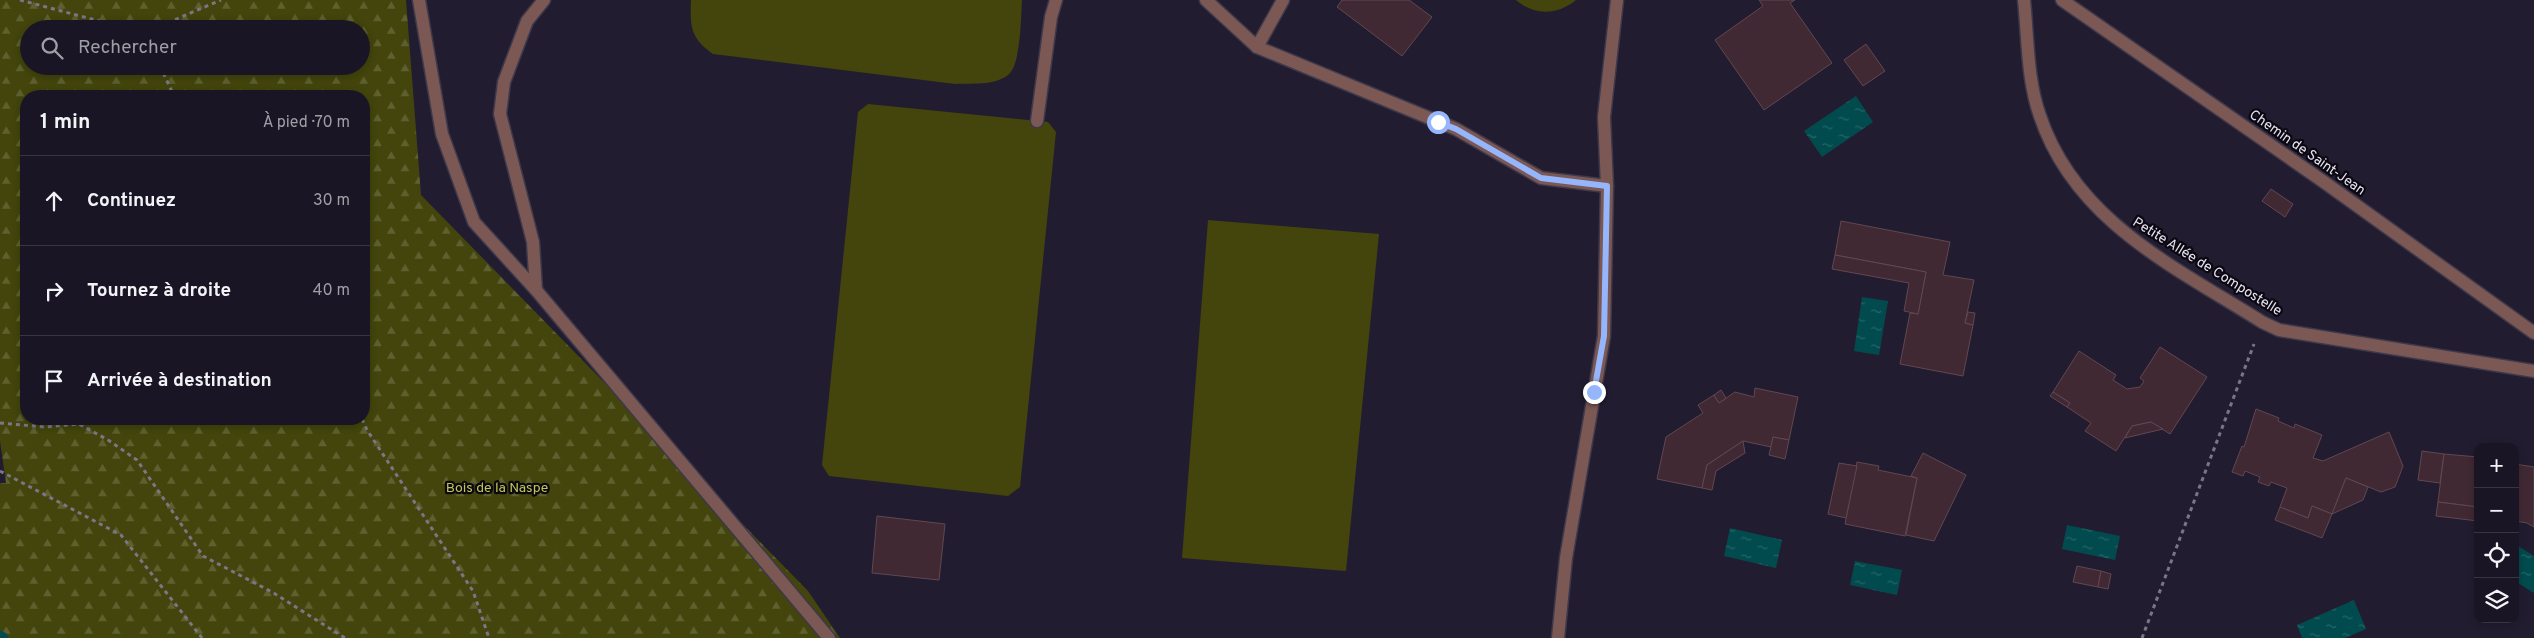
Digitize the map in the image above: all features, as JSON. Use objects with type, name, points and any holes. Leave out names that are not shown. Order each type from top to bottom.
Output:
[{"type":"street","points":[[419,0],[440,126],[462,194],[474,222],[536,290],[829,638]]},
{"type":"street","points":[[536,290],[533,242],[500,114],[504,82],[527,21],[544,0]]},
{"type":"street","points":[[1037,121],[1051,17],[1056,0]]},
{"type":"street","points":[[1206,0],[1257,47],[1456,129],[1541,178],[1607,186]]},
{"type":"street","points":[[1257,47],[1283,0]]},
{"type":"street","points":[[1558,638],[1566,558],[1604,336],[1607,186],[1604,117],[1617,0]]},
{"type":"street","name":"Petite Allée de Compostelle","points":[[2024,0],[2032,86],[2039,116],[2068,175],[2091,204],[2138,244],[2262,322],[2279,330],[2534,371]]},
{"type":"street","name":"Chemin de Saint-Jean","points":[[2062,0],[2316,176],[2534,333]]},
{"type":"path","points":[[20,0],[95,20]]},
{"type":"path","points":[[174,20],[221,0]]},
{"type":"path","points":[[164,75],[171,90]]},
{"type":"path","points":[[2142,638],[2262,322]]},
{"type":"path","points":[[0,423],[20,425]]},
{"type":"path","points":[[23,425],[46,427],[68,425]]},
{"type":"path","points":[[81,425],[108,440],[137,460],[203,556],[272,592],[345,638]]},
{"type":"path","points":[[365,425],[473,591],[489,638]]},
{"type":"path","points":[[0,472],[121,535],[202,638]]},
{"type":"green space","name":"Bois de la Naspe","points":[[0,0],[406,0],[421,195],[808,591],[840,638],[0,638],[0,483],[6,483],[0,441]]},
{"type":"green space","points":[[691,0],[1022,0],[1018,52],[1012,70],[1002,79],[982,83],[955,84],[713,54],[705,48],[693,31],[691,24]]},
{"type":"green space","points":[[1516,0],[1576,0],[1562,9],[1546,12],[1530,9]]},
{"type":"green space","points":[[868,104],[1048,122],[1056,132],[1020,487],[1008,496],[829,476],[822,465],[858,112]]},
{"type":"green space","points":[[1208,220],[1379,234],[1346,571],[1182,558]]},
{"type":"water","points":[[1856,96],[1873,122],[1822,157],[1804,131]]},
{"type":"water","points":[[1862,297],[1888,301],[1879,355],[1854,351]]},
{"type":"water","points":[[2067,525],[2120,536],[2115,560],[2062,549]]},
{"type":"water","points":[[1730,528],[1782,540],[1776,568],[1724,556]]},
{"type":"water","points":[[2519,547],[2534,556],[2534,593],[2519,584]]},
{"type":"water","points":[[1855,561],[1902,570],[1897,595],[1850,585]]},
{"type":"water","points":[[2354,600],[2366,629],[2345,638],[2302,638],[2297,625]]},
{"type":"building","points":[[1342,0],[1409,0],[1432,17],[1402,56],[1337,7]]},
{"type":"building","points":[[1759,0],[1795,0],[1790,3],[1832,63],[1764,110],[1715,40],[1763,6]]},
{"type":"building","points":[[1866,44],[1885,71],[1863,86],[1844,60]]},
{"type":"building","points":[[2271,189],[2293,204],[2285,217],[2262,201]]},
{"type":"building","points":[[1841,221],[1950,242],[1943,275],[1974,280],[1965,323],[1973,325],[1963,376],[1900,364],[1910,313],[1918,314],[1926,272],[1835,255]]},
{"type":"building","points":[[1835,255],[1926,272],[1918,314],[1904,311],[1909,283],[1832,269]]},
{"type":"building","points":[[1968,312],[1975,313],[1973,325],[1965,323]]},
{"type":"building","points":[[2160,347],[2207,377],[2170,434],[2151,422],[2132,426],[2116,451],[2085,431],[2091,423],[2067,407],[2070,403],[2053,392],[2079,351],[2116,375],[2113,380],[2127,389],[2140,387],[2144,381],[2140,378]]},
{"type":"building","points":[[1755,388],[1798,397],[1789,440],[1773,437],[1771,447],[1743,441],[1707,465],[1702,488],[1657,479],[1666,437],[1703,413],[1698,405],[1714,395],[1719,403],[1735,392],[1754,397]]},
{"type":"building","points":[[1721,390],[1726,398],[1719,403],[1714,395]]},
{"type":"building","points":[[2053,392],[2070,403],[2067,407],[2050,396]]},
{"type":"building","points":[[2256,409],[2279,418],[2278,421],[2294,428],[2295,424],[2322,435],[2313,458],[2323,461],[2389,432],[2403,466],[2395,487],[2381,492],[2346,478],[2332,514],[2312,506],[2308,518],[2280,507],[2287,488],[2271,482],[2269,486],[2258,482],[2260,477],[2245,471],[2243,476],[2232,472],[2242,446],[2244,447]]},
{"type":"building","points":[[2151,422],[2163,429],[2125,438],[2132,426]]},
{"type":"building","points":[[1773,437],[1789,440],[1785,459],[1769,455]]},
{"type":"building","points":[[1743,441],[1745,453],[1716,471],[1712,490],[1702,488],[1707,465]]},
{"type":"building","points":[[2422,451],[2444,454],[2440,483],[2418,480]]},
{"type":"building","points":[[1923,453],[1966,475],[1934,541],[1906,535],[1917,478],[1911,476]]},
{"type":"building","points":[[2444,454],[2474,457],[2474,506],[2438,502]]},
{"type":"building","points":[[1857,462],[1879,466],[1878,470],[1917,478],[1905,536],[1845,524]]},
{"type":"building","points":[[1839,463],[1857,466],[1846,518],[1828,514]]},
{"type":"building","points":[[2519,465],[2534,467],[2534,527],[2519,522]]},
{"type":"building","points":[[2346,478],[2368,487],[2363,500],[2332,514]]},
{"type":"building","points":[[2438,502],[2474,506],[2474,521],[2436,516]]},
{"type":"building","points":[[2312,506],[2332,514],[2322,538],[2275,520],[2280,507],[2308,518]]},
{"type":"building","points":[[877,516],[945,524],[939,580],[872,573]]},
{"type":"building","points":[[2077,566],[2101,571],[2098,587],[2073,582]]},
{"type":"building","points":[[2101,571],[2111,574],[2108,589],[2098,587]]},
{"type":"route","points":[[1438,122],[1456,129],[1541,178],[1607,186],[1604,336],[1594,392]]}]
